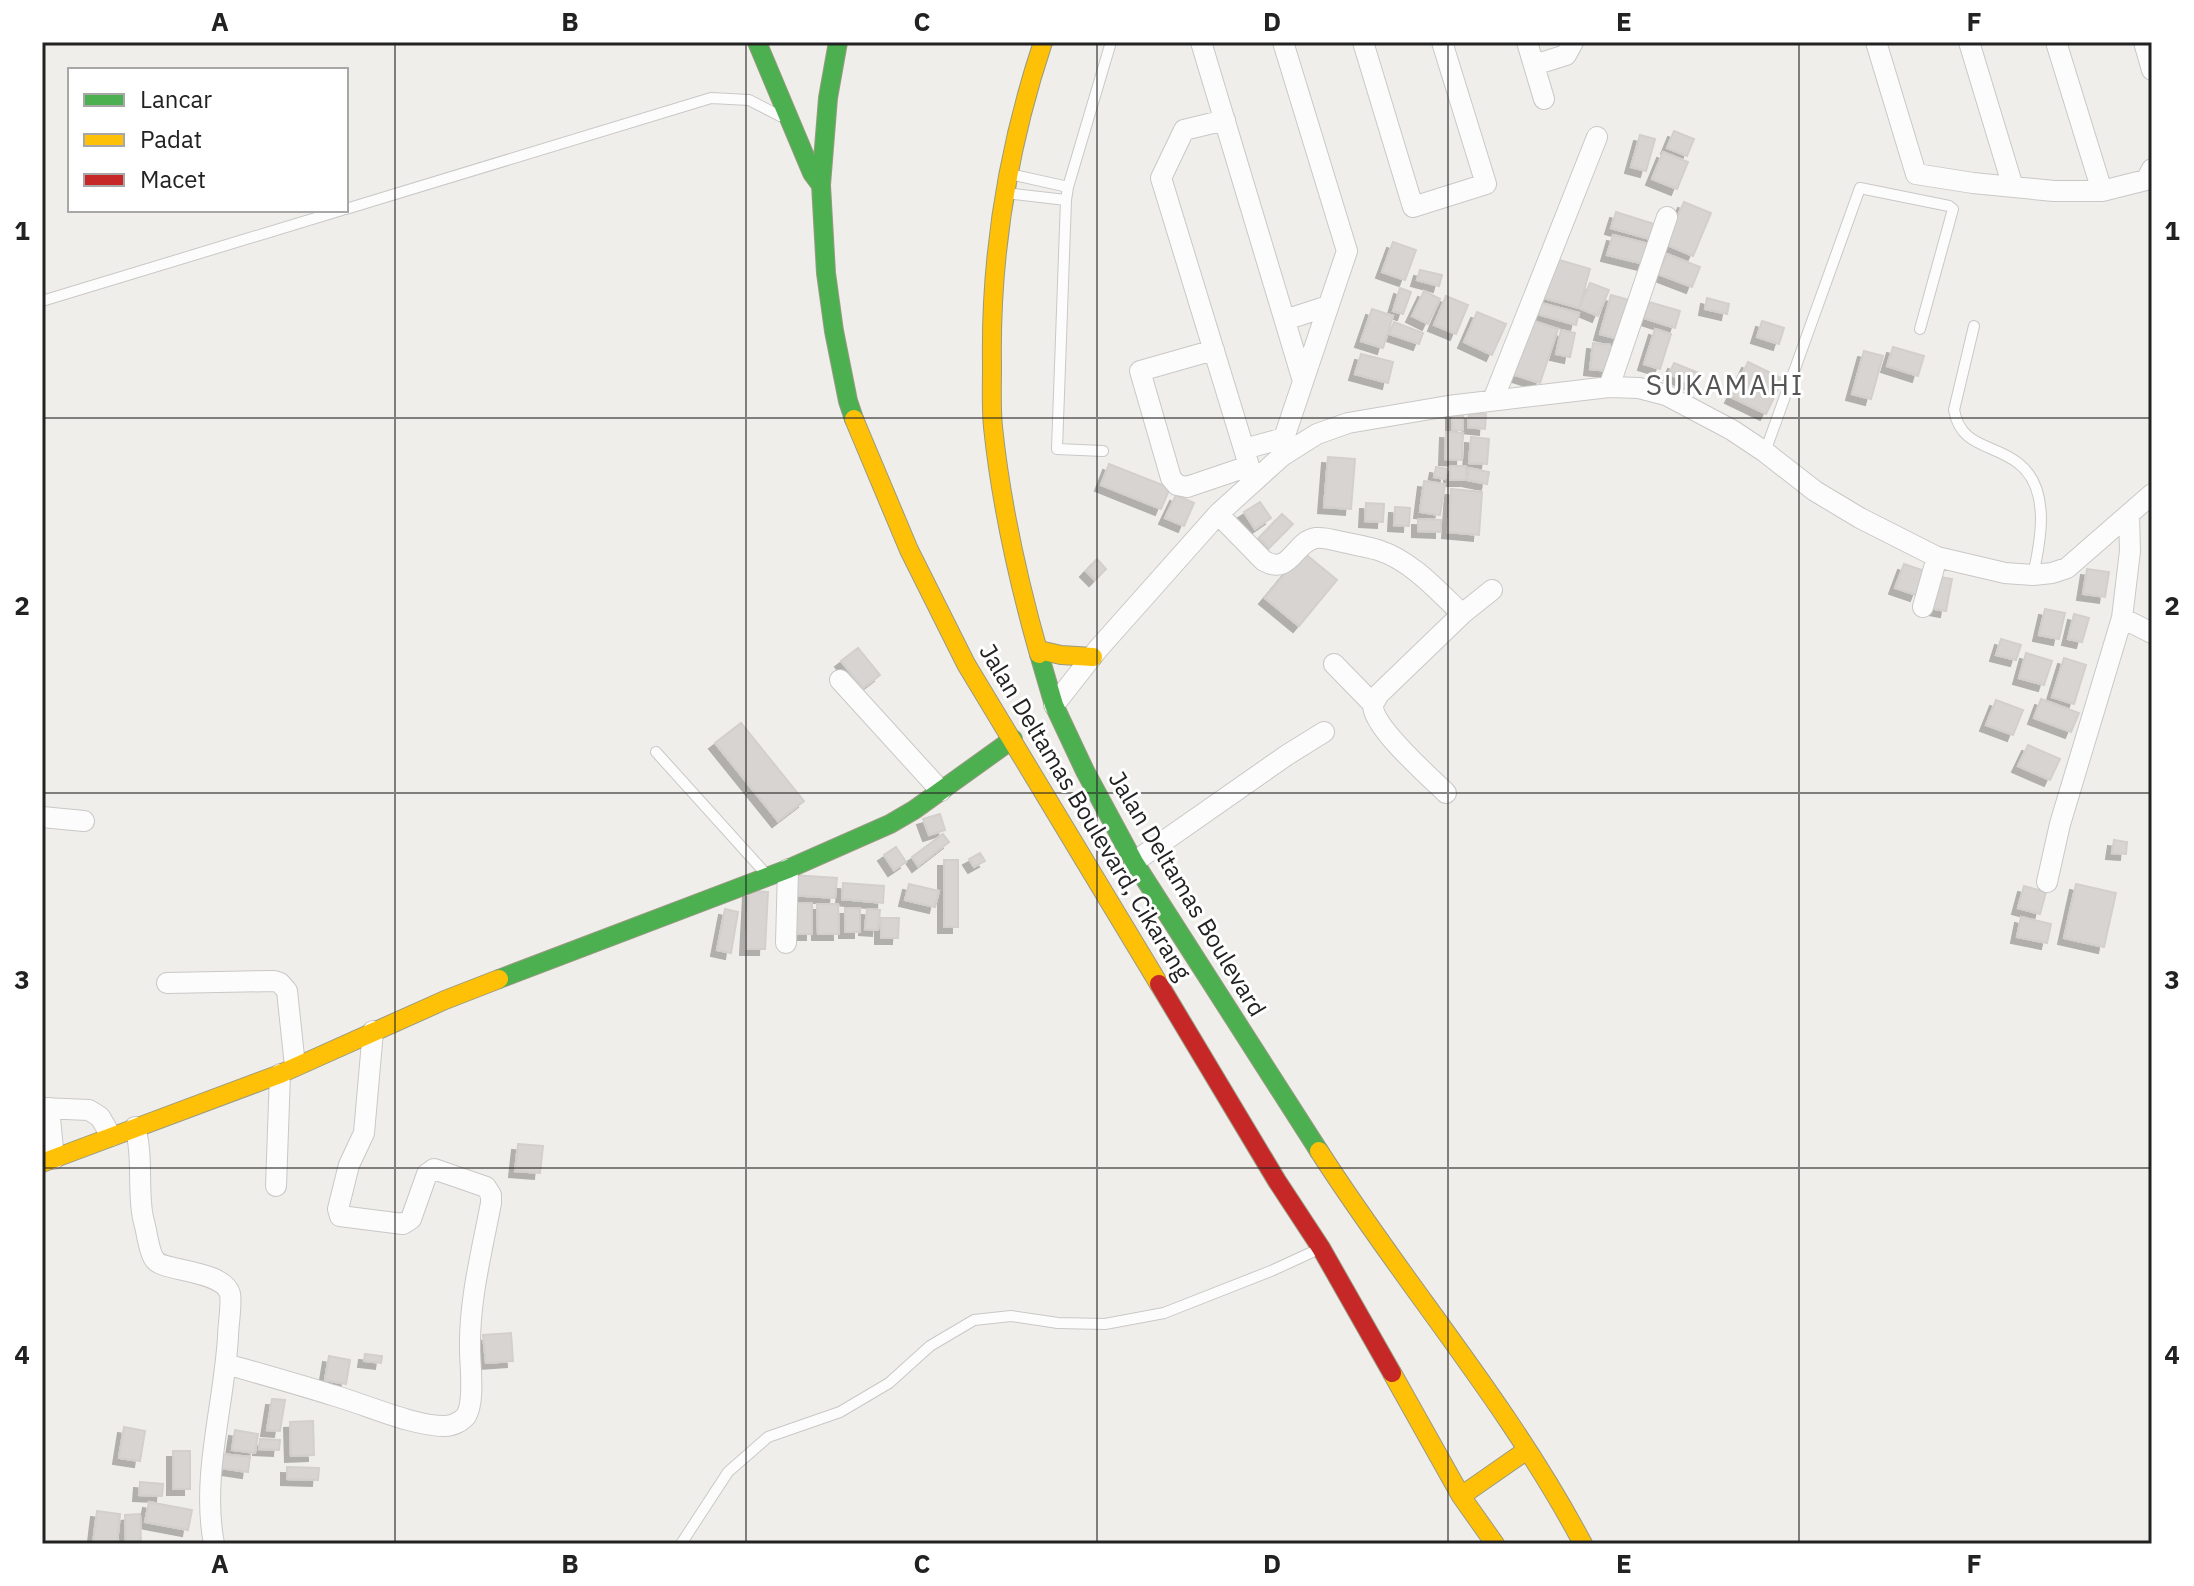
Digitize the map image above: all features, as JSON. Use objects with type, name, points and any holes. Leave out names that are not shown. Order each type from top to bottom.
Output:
[{"type":"street","points":[[757,42],[788,120],[812,173],[821,185]]},
{"type":"street","name":"Jalan Deltamas Boulevard, Cikarang","points":[[838,42],[828,98],[821,185],[826,273],[834,331],[848,401],[909,550],[966,664],[1277,1181],[1321,1248],[1461,1496],[1495,1544]]},
{"type":"street","name":"Jalan Deltamas Boulevard","points":[[1043,42],[1004,193],[991,312],[993,425],[1009,530],[1023,596],[1054,705],[1134,862],[1324,1159],[1377,1238],[1473,1368],[1527,1450],[1583,1544]]},
{"type":"street","points":[[1201,42],[1303,381]]},
{"type":"street","points":[[1244,449],[1284,438],[1347,251],[1283,42]]},
{"type":"street","points":[[1363,42],[1413,207],[1486,184],[1442,42]]},
{"type":"street","points":[[1527,42],[1544,99]]},
{"type":"street","points":[[1534,65],[1566,55],[1573,42]]},
{"type":"street","points":[[1876,42],[1916,174],[2054,191],[2102,191],[2146,180],[2152,169]]},
{"type":"street","points":[[1969,42],[2013,187]]},
{"type":"street","points":[[2056,42],[2102,191]]},
{"type":"street","points":[[2144,42],[2152,70]]},
{"type":"street","points":[[1214,350],[1140,371],[1171,478],[1177,485],[1187,487],[1249,466],[1214,350],[1161,178],[1184,130],[1225,120]]},
{"type":"street","points":[[1493,400],[1597,137]]},
{"type":"street","points":[[1609,387],[1667,217]]},
{"type":"street","points":[[1285,320],[1328,306]]},
{"type":"street","points":[[1054,705],[1218,514],[1282,456],[1317,434],[1377,417],[1609,387],[1639,388],[1666,395],[1732,430],[1815,491],[1937,557],[2005,573],[2033,575],[2067,568],[2152,494]]},
{"type":"street","points":[[1218,514],[1271,565],[1279,566],[1286,562],[1304,543],[1315,538],[1377,550],[1417,572],[1462,614]]},
{"type":"street","points":[[2047,882],[2060,824],[2122,618],[2130,551],[2129,515]]},
{"type":"street","points":[[1923,607],[1937,557]]},
{"type":"street","points":[[1373,704],[1379,694],[1462,614],[1492,590]]},
{"type":"street","points":[[2122,618],[2152,633]]},
{"type":"street","points":[[1039,650],[1093,657]]},
{"type":"street","points":[[1334,664],[1373,704],[1375,716],[1403,751],[1446,793]]},
{"type":"street","points":[[840,680],[941,791]]},
{"type":"street","points":[[1134,862],[1324,732]]},
{"type":"street","points":[[111,1136],[95,1112],[45,1108],[48,1161],[287,1070],[504,977],[788,869],[890,824],[1013,739]]},
{"type":"street","points":[[42,817],[84,821]]},
{"type":"street","points":[[786,943],[788,869]]},
{"type":"street","points":[[167,983],[274,981],[287,991],[287,1070],[276,1186]]},
{"type":"street","points":[[226,1364],[428,1423],[446,1426],[457,1423],[468,1412],[471,1316],[491,1203],[489,1191],[486,1187],[434,1169],[427,1174],[411,1219],[403,1224],[340,1216],[338,1209],[349,1165],[364,1133],[373,1031]]},
{"type":"street","points":[[135,1127],[139,1140],[142,1213],[154,1259],[163,1265],[207,1276],[230,1294],[226,1364],[211,1484],[210,1522],[214,1544]]},
{"type":"street","points":[[1461,1496],[1527,1450]]},
{"type":"lane","points":[[1103,451],[1057,449],[1066,200],[1111,42]]},
{"type":"lane","points":[[348,208],[711,98],[749,100],[788,120]]},
{"type":"lane","points":[[1008,174],[1068,187]]},
{"type":"lane","points":[[1765,452],[1860,188],[1953,209],[1920,329]]},
{"type":"lane","points":[[1004,193],[1066,200]]},
{"type":"lane","points":[[42,301],[334,212]]},
{"type":"lane","points":[[1974,326],[1954,410],[1957,424],[1964,435],[2019,464],[2038,491],[2041,520],[2033,575]]},
{"type":"lane","points":[[656,752],[769,877]]},
{"type":"lane","points":[[681,1544],[728,1472],[768,1437],[840,1412],[889,1383],[930,1346],[974,1320],[1011,1316],[1058,1323],[1105,1324],[1164,1313],[1321,1248]]},
{"type":"building","points":[[1674,131],[1694,139],[1687,156],[1667,148]]},
{"type":"building","points":[[1640,135],[1655,139],[1646,171],[1631,167]]},
{"type":"building","points":[[1663,152],[1688,162],[1677,189],[1652,179]]},
{"type":"building","points":[[1684,202],[1711,213],[1693,256],[1665,244]]},
{"type":"building","points":[[1616,212],[1657,225],[1653,240],[1611,228]]},
{"type":"building","points":[[1613,235],[1649,244],[1644,264],[1607,255]]},
{"type":"building","points":[[1393,242],[1416,250],[1405,280],[1382,272]]},
{"type":"building","points":[[1667,254],[1700,267],[1692,287],[1658,274]]},
{"type":"building","points":[[1556,259],[1590,269],[1579,308],[1544,298]]},
{"type":"building","points":[[1420,270],[1442,275],[1439,286],[1417,280]]},
{"type":"building","points":[[1590,283],[1609,290],[1598,316],[1579,308]]},
{"type":"building","points":[[1400,288],[1411,292],[1403,314],[1393,311]]},
{"type":"building","points":[[1424,291],[1440,299],[1428,324],[1412,316]]},
{"type":"building","points":[[1611,295],[1629,300],[1618,339],[1600,334]]},
{"type":"building","points":[[1446,296],[1468,305],[1456,334],[1434,325]]},
{"type":"building","points":[[1707,298],[1729,304],[1727,314],[1705,309]]},
{"type":"building","points":[[1537,302],[1579,313],[1576,325],[1534,313]]},
{"type":"building","points":[[1649,302],[1680,311],[1675,328],[1644,318]]},
{"type":"building","points":[[1372,309],[1393,316],[1383,348],[1361,341]]},
{"type":"building","points":[[1477,312],[1506,324],[1492,355],[1464,342]]},
{"type":"building","points":[[1530,320],[1558,329],[1540,383],[1512,374]]},
{"type":"building","points":[[1762,321],[1784,328],[1779,344],[1757,337]]},
{"type":"building","points":[[1394,322],[1423,333],[1419,344],[1389,334]]},
{"type":"building","points":[[1655,329],[1671,334],[1660,369],[1644,364]]},
{"type":"building","points":[[1561,330],[1575,333],[1570,357],[1556,354]]},
{"type":"building","points":[[1593,343],[1610,345],[1608,371],[1590,369]]},
{"type":"building","points":[[1893,347],[1924,356],[1918,376],[1887,366]]},
{"type":"building","points":[[1864,351],[1883,356],[1871,399],[1852,394]]},
{"type":"building","points":[[1361,354],[1393,362],[1388,383],[1355,374]]},
{"type":"building","points":[[1748,362],[1783,379],[1766,414],[1731,397]]},
{"type":"building","points":[[1674,363],[1699,373],[1694,385],[1669,374]]},
{"type":"building","points":[[1452,412],[1463,412],[1463,430],[1452,430]]},
{"type":"building","points":[[1469,413],[1486,414],[1485,429],[1468,427]]},
{"type":"building","points":[[1446,432],[1463,433],[1462,460],[1445,459]]},
{"type":"building","points":[[1471,437],[1489,439],[1487,464],[1469,463]]},
{"type":"building","points":[[1328,457],[1355,459],[1351,509],[1324,507]]},
{"type":"building","points":[[1109,464],[1170,488],[1161,509],[1101,485]]},
{"type":"building","points":[[1450,466],[1466,466],[1467,480],[1450,480]]},
{"type":"building","points":[[1436,467],[1447,469],[1445,479],[1434,477]]},
{"type":"building","points":[[1469,468],[1489,472],[1487,484],[1467,480]]},
{"type":"building","points":[[1424,481],[1445,484],[1440,515],[1420,512]]},
{"type":"building","points":[[1451,489],[1482,492],[1479,535],[1448,532]]},
{"type":"building","points":[[1176,495],[1194,503],[1184,526],[1165,518]]},
{"type":"building","points":[[1260,502],[1271,518],[1255,529],[1244,512]]},
{"type":"building","points":[[1366,503],[1384,504],[1383,522],[1365,521]]},
{"type":"building","points":[[1395,507],[1410,508],[1409,526],[1394,525]]},
{"type":"building","points":[[1282,514],[1293,524],[1269,548],[1259,538]]},
{"type":"building","points":[[1418,519],[1441,520],[1441,532],[1418,531]]},
{"type":"building","points":[[1303,552],[1337,580],[1299,626],[1265,598]]},
{"type":"building","points":[[1097,559],[1106,569],[1095,580],[1086,571]]},
{"type":"building","points":[[1904,564],[1925,571],[1916,595],[1895,588]]},
{"type":"building","points":[[2087,569],[2109,572],[2105,597],[2083,594]]},
{"type":"building","points":[[1935,576],[1952,579],[1946,611],[1929,608]]},
{"type":"building","points":[[2045,609],[2065,613],[2059,639],[2039,635]]},
{"type":"building","points":[[2074,614],[2089,618],[2082,642],[2068,639]]},
{"type":"building","points":[[2001,639],[2021,645],[2016,660],[1996,655]]},
{"type":"building","points":[[858,648],[880,675],[863,688],[841,661]]},
{"type":"building","points":[[2026,653],[2052,661],[2044,685],[2019,678]]},
{"type":"building","points":[[2064,658],[2086,665],[2074,704],[2052,697]]},
{"type":"building","points":[[2041,699],[2079,713],[2071,732],[2034,718]]},
{"type":"building","points":[[1996,700],[2023,710],[2013,735],[1986,725]]},
{"type":"building","points":[[741,723],[804,801],[778,821],[715,743]]},
{"type":"building","points":[[2028,745],[2060,759],[2050,780],[2018,766]]},
{"type":"building","points":[[940,814],[945,830],[929,835],[923,819]]},
{"type":"building","points":[[943,834],[949,842],[918,866],[912,857]]},
{"type":"building","points":[[2114,840],[2127,842],[2126,854],[2112,853]]},
{"type":"building","points":[[896,847],[906,862],[894,870],[884,855]]},
{"type":"building","points":[[980,853],[985,861],[974,867],[969,859]]},
{"type":"building","points":[[944,860],[958,860],[958,927],[944,927]]},
{"type":"building","points":[[792,875],[837,878],[835,898],[790,895]]},
{"type":"building","points":[[843,883],[884,886],[883,903],[842,899]]},
{"type":"building","points":[[909,884],[939,891],[935,907],[905,900]]},
{"type":"building","points":[[2076,884],[2116,893],[2104,947],[2064,938]]},
{"type":"building","points":[[2024,886],[2046,892],[2040,914],[2018,908]]},
{"type":"building","points":[[749,891],[768,892],[765,949],[746,949]]},
{"type":"building","points":[[795,903],[812,903],[812,934],[795,934]]},
{"type":"building","points":[[817,904],[838,904],[839,934],[818,934]]},
{"type":"building","points":[[845,908],[860,908],[860,932],[845,932]]},
{"type":"building","points":[[725,909],[738,912],[731,953],[717,950]]},
{"type":"building","points":[[867,909],[880,910],[878,930],[865,929]]},
{"type":"building","points":[[2021,917],[2051,924],[2047,943],[2017,937]]},
{"type":"building","points":[[881,918],[899,918],[898,938],[881,938]]},
{"type":"building","points":[[518,1144],[543,1146],[540,1173],[515,1171]]},
{"type":"building","points":[[511,1333],[513,1361],[486,1363],[483,1335]]},
{"type":"building","points":[[365,1354],[382,1356],[381,1363],[364,1361]]},
{"type":"building","points":[[329,1356],[350,1360],[346,1384],[325,1380]]},
{"type":"building","points":[[272,1399],[285,1400],[280,1431],[267,1430]]},
{"type":"building","points":[[313,1421],[314,1455],[291,1456],[290,1422]]},
{"type":"building","points":[[124,1427],[145,1431],[140,1461],[119,1458]]},
{"type":"building","points":[[235,1430],[258,1434],[255,1453],[232,1450]]},
{"type":"building","points":[[260,1439],[280,1440],[279,1450],[259,1449]]},
{"type":"building","points":[[173,1451],[190,1451],[190,1489],[173,1489]]},
{"type":"building","points":[[221,1454],[250,1457],[248,1472],[220,1468]]},
{"type":"building","points":[[287,1467],[319,1468],[318,1480],[287,1479]]},
{"type":"building","points":[[140,1482],[163,1484],[162,1496],[139,1495]]},
{"type":"building","points":[[149,1502],[192,1510],[188,1530],[145,1522]]},
{"type":"building","points":[[97,1511],[120,1514],[117,1544],[93,1544]]},
{"type":"building","points":[[140,1514],[141,1544],[126,1544],[125,1515]]},
{"type":"traffic: fast","points":[[757,42],[812,173],[821,185]]},
{"type":"traffic: fast","points":[[838,42],[828,98],[821,185],[826,273],[834,331],[854,419]]},
{"type":"traffic: fast","points":[[1039,654],[1054,705],[1134,862],[1319,1151]]},
{"type":"traffic: fast","points":[[499,979],[788,869],[890,824],[1013,739]]},
{"type":"traffic: slow","points":[[1039,654],[1011,542],[996,456],[992,412],[992,325],[998,242],[1011,161],[1043,42]]},
{"type":"traffic: slow","points":[[854,419],[909,550],[966,664],[1159,984]]},
{"type":"traffic: slow","points":[[1039,650],[1093,657]]},
{"type":"traffic: slow","points":[[42,1163],[280,1074],[499,979]]},
{"type":"traffic: slow","points":[[1319,1151],[1522,1442],[1583,1544]]},
{"type":"traffic: slow","points":[[1392,1373],[1461,1496],[1495,1544]]},
{"type":"traffic: slow","points":[[1461,1496],[1527,1450]]},
{"type":"traffic: jam","points":[[1159,984],[1277,1181],[1321,1248],[1392,1373]]},
{"type":"district","name":"SUKAMAHI","points":[[1725,385]]}]
